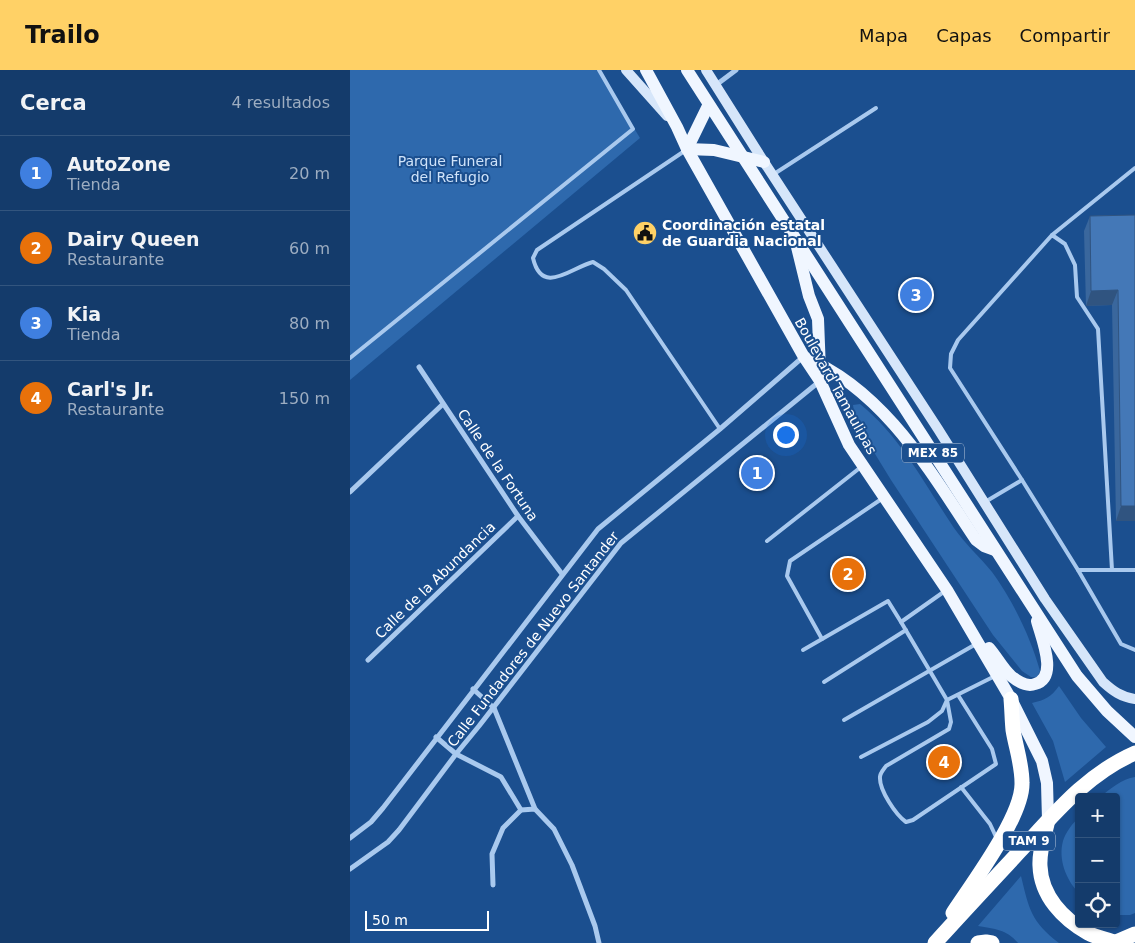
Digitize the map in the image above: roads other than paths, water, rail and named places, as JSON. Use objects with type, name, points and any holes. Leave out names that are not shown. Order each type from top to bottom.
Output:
[{"type":"highway","points":[[934,943],[1016,812],[1023,785],[1021,762],[1013,730],[1011,700]]},
{"type":"highway","name":"TAM 9","points":[[934,943],[1067,800],[1090,780],[1135,752]]},
{"type":"highway","points":[[1048,820],[1040,866],[1043,883],[1057,910],[1088,933],[1116,943],[1135,934]]},
{"type":"highway","points":[[978,943],[992,943]]},
{"type":"main road","name":"Boulevard Tamaulipas","points":[[646,70],[687,149],[804,357],[820,381],[849,445],[946,590],[1011,700],[1042,761],[1047,784],[1048,820]]},
{"type":"main road","name":"MEX 85","points":[[686,70],[1077,676],[1107,712],[1135,737]]},
{"type":"main road","points":[[708,106],[687,149],[714,150],[764,162]]},
{"type":"main road","points":[[795,238],[808,296],[818,319],[821,364],[820,381]]},
{"type":"main road","points":[[804,357],[821,364],[881,410],[905,438],[976,540],[984,546],[995,550]]},
{"type":"main road","points":[[978,643],[990,649],[1015,679],[1025,684],[1034,685],[1040,682],[1045,678],[1048,669],[1045,650],[1033,607]]},
{"type":"street","points":[[626,70],[677,127]]},
{"type":"street","points":[[706,70],[1045,598],[1102,682],[1125,698],[1135,699]]},
{"type":"street","points":[[716,85],[736,70]]},
{"type":"street","name":"Calle Fundadores de Nuevo Santander","points":[[350,838],[371,822],[383,808],[598,529],[804,357]]},
{"type":"street","name":"Calle de la Fortuna","points":[[419,367],[518,516],[562,574]]},
{"type":"street","name":"Calle Fundadores de Nuevo Santander","points":[[350,869],[388,842],[399,830],[621,543],[820,381]]},
{"type":"street","points":[[350,492],[443,404]]},
{"type":"street","points":[[924,439],[938,429]]},
{"type":"street","name":"Calle de la Abundancia","points":[[368,660],[518,516]]},
{"type":"street","points":[[1033,607],[1045,598]]},
{"type":"street","points":[[473,690],[494,708],[535,809],[554,829],[572,865],[595,926],[599,943]]},
{"type":"street","points":[[436,737],[456,754],[501,777],[521,810]]},
{"type":"street","points":[[493,885],[492,854],[504,828],[521,810],[535,809]]},
{"type":"lane","points":[[351,357],[633,129],[599,70]]},
{"type":"lane","points":[[772,175],[876,108]]},
{"type":"lane","points":[[687,149],[537,250],[532,258],[537,270],[546,277],[556,279],[587,263],[593,262],[604,269],[626,290],[720,429]]},
{"type":"lane","points":[[1135,168],[1052,236],[958,340],[951,354],[950,368],[1078,570],[1121,644],[1135,650]]},
{"type":"lane","points":[[1052,236],[1065,244],[1074,265],[1077,296],[1098,329],[1112,570]]},
{"type":"lane","points":[[767,541],[863,466]]},
{"type":"lane","points":[[985,502],[1022,480]]},
{"type":"lane","points":[[822,639],[787,576],[790,561],[884,497]]},
{"type":"lane","points":[[1078,570],[1135,570]]},
{"type":"lane","points":[[901,622],[946,590]]},
{"type":"lane","points":[[803,650],[888,601],[930,670],[947,700],[951,722],[949,729],[886,766],[880,776],[881,788],[898,816],[906,822],[913,820],[996,764],[996,758],[992,749],[958,695]]},
{"type":"lane","points":[[824,682],[906,630]]},
{"type":"lane","points":[[844,720],[978,643]]},
{"type":"lane","points":[[861,757],[928,722],[942,711],[947,700],[997,675]]},
{"type":"lane","points":[[961,787],[990,824],[998,843]]},
{"type":"place","name":"Coordinación estatal de Guardia Nacional","points":[[645,233]]},
{"type":"place","name":"Kia","points":[[916,295]]},
{"type":"place","name":"AutoZone","points":[[757,473]]},
{"type":"place","name":"Dairy Queen","points":[[848,574]]},
{"type":"place","name":"Carl's Jr.","points":[[944,762]]},
{"type":"park label","name":"Parque Funeral del Refugio","points":[[450,169]]}]
